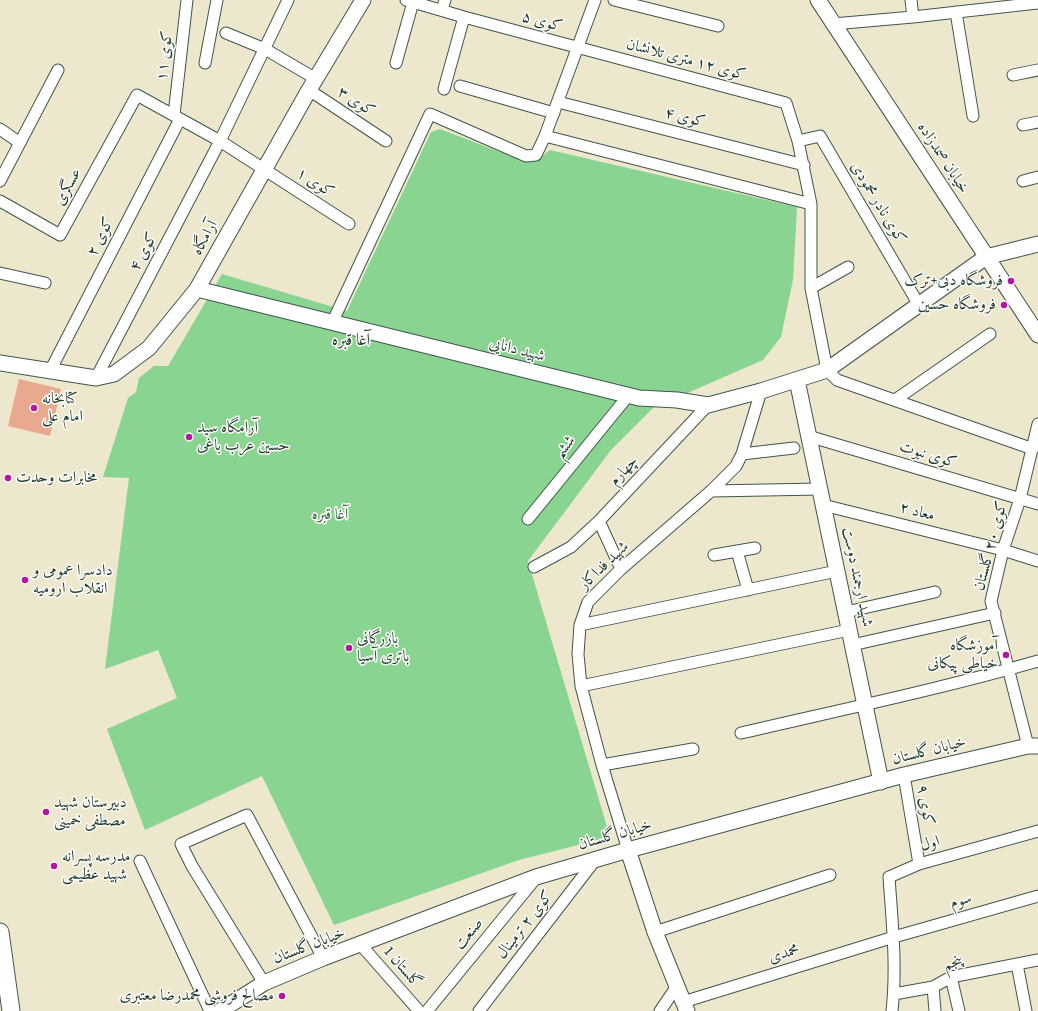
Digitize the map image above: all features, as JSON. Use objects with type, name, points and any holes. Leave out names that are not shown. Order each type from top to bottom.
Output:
[{"type":"main road","name":"آرامگاه","points":[[0,363],[96,378],[114,374],[149,348],[197,289],[312,84],[362,0]]},
{"type":"main road","name":"خیابان صمدزاده","points":[[818,0],[986,257],[1037,330]]},
{"type":"main road","points":[[986,257],[1038,244]]},
{"type":"main road","name":"شهید دانایی","points":[[197,289],[628,396],[677,400],[708,405],[761,391],[827,370],[986,257]]},
{"type":"main road","name":"شهید ارجمند دوست","points":[[797,380],[881,782]]},
{"type":"main road","name":"خیابان گلستان","points":[[220,1011],[264,983],[323,958],[361,945],[536,877],[628,850],[904,775],[1033,746]]},
{"type":"main road","points":[[628,850],[655,932],[685,1006]]},
{"type":"main road","points":[[0,932],[11,1011]]},
{"type":"street","name":"کوی ۱۱","points":[[177,117],[187,0]]},
{"type":"street","points":[[205,63],[217,0]]},
{"type":"street","name":"کوی ۴","points":[[96,378],[220,141],[288,0]]},
{"type":"street","points":[[332,323],[430,114],[526,156],[536,155],[554,113],[595,0]]},
{"type":"street","points":[[614,0],[718,26]]},
{"type":"street","points":[[911,0],[913,17]]},
{"type":"street","points":[[396,63],[409,1]]},
{"type":"street","name":"کوی ۵","points":[[409,1],[444,5],[464,17],[577,48]]},
{"type":"street","points":[[833,24],[1038,3]]},
{"type":"street","points":[[956,12],[973,116]]},
{"type":"street","points":[[444,89],[464,17]]},
{"type":"street","name":"کوی ۳","points":[[226,33],[265,49],[386,141]]},
{"type":"street","name":"کوی ۱۲ متری تلانشان","points":[[577,48],[786,103],[798,141]]},
{"type":"street","points":[[0,181],[58,70]]},
{"type":"street","points":[[1013,74],[1038,70]]},
{"type":"street","points":[[460,86],[554,113]]},
{"type":"street","name":"کوی ۱","points":[[137,95],[220,141],[349,224]]},
{"type":"street","name":"عسگری","points":[[0,201],[60,235],[137,95]]},
{"type":"street","name":"کوی ۴","points":[[558,102],[804,165]]},
{"type":"street","name":"کوی ۲","points":[[50,371],[177,117]]},
{"type":"street","points":[[1023,125],[1038,122]]},
{"type":"street","points":[[0,129],[20,143]]},
{"type":"street","points":[[545,136],[812,204]]},
{"type":"street","name":"کوی نادر محمودی","points":[[798,141],[820,136],[919,305]]},
{"type":"street","points":[[798,141],[812,204],[811,288],[827,370],[837,380],[1032,449]]},
{"type":"street","points":[[1023,181],[1038,177]]},
{"type":"street","points":[[811,288],[848,267]]},
{"type":"street","points":[[0,273],[45,283]]},
{"type":"street","points":[[895,400],[990,334]]},
{"type":"street","name":"شهید فداکار","points":[[628,850],[580,686],[578,654],[580,625],[588,602],[621,569],[711,491],[736,466],[742,454],[761,391]]},
{"type":"street","name":"ششم","points":[[528,519],[628,396]]},
{"type":"street","name":"چهارم","points":[[534,567],[571,547],[599,521],[708,405]]},
{"type":"street","name":"کوی ۲۰ گلستان","points":[[1033,746],[1009,670],[992,601],[1003,550],[1020,499],[1038,424]]},
{"type":"street","name":"کوی نبوت","points":[[808,436],[1038,504]]},
{"type":"street","points":[[742,454],[794,448]]},
{"type":"street","points":[[711,491],[820,489]]},
{"type":"street","name":"معاد ۲","points":[[823,506],[1003,550],[1038,561]]},
{"type":"street","points":[[599,521],[621,569]]},
{"type":"street","points":[[714,555],[755,548]]},
{"type":"street","points":[[738,551],[748,590]]},
{"type":"street","points":[[580,625],[837,571]]},
{"type":"street","points":[[846,612],[935,592]]},
{"type":"street","points":[[580,686],[851,637],[995,613]]},
{"type":"street","points":[[741,733],[865,705],[1009,670],[1038,661]]},
{"type":"street","points":[[602,765],[693,749]]},
{"type":"street","name":"کوی ۹","points":[[904,775],[919,864]]},
{"type":"street","points":[[264,983],[192,866],[181,844],[247,815],[323,958]]},
{"type":"street","name":"اول","points":[[894,937],[889,877],[919,864],[1038,832]]},
{"type":"street","name":"کوی ۲ ترمینال","points":[[479,1011],[596,859]]},
{"type":"street","points":[[140,861],[210,1011]]},
{"type":"street","points":[[655,932],[830,875]]},
{"type":"street","name":"صنعت","points":[[427,1011],[536,877]]},
{"type":"street","name":"سوم","points":[[894,937],[1038,896]]},
{"type":"street","points":[[892,1011],[894,994],[894,937]]},
{"type":"street","name":"محمدی","points":[[685,1006],[894,937]]},
{"type":"street","name":"گلستان 1","points":[[361,945],[419,1011]]},
{"type":"street","name":"پنجم","points":[[894,994],[933,987],[951,978],[1038,960]]},
{"type":"street","points":[[1017,964],[1026,1011]]},
{"type":"street","points":[[951,978],[959,1011]]},
{"type":"street","points":[[660,1011],[677,986]]},
{"type":"street","points":[[933,987],[935,1011]]},
{"type":"green space","name":"آغا قبره","points":[[440,129],[521,160],[537,160],[550,150],[797,207],[793,280],[781,337],[763,360],[653,408],[611,450],[528,561],[610,837],[519,860],[334,925],[262,776],[145,830],[107,729],[177,698],[158,650],[105,669],[129,478],[103,477],[128,398],[136,392],[139,378],[154,366],[168,366],[222,274],[347,311],[431,132]]},
{"type":"building","name":"کتابخانه امام علی","points":[[19,379],[61,389],[50,436],[8,426]]},
{"type":"place","name":"فروشگاه دبی+ترک","points":[[1011,281]]},
{"type":"place","name":"فروشگاه حسین","points":[[1004,305]]},
{"type":"place","name":"کتابخانه امام علی","points":[[34,408]]},
{"type":"place","name":"آرامگاه سید حسین عرب باغی","points":[[189,437]]},
{"type":"place","name":"مخابرات وحدت","points":[[8,478]]},
{"type":"place","name":"دادسرا عمومی و انقلاب ارومیه","points":[[25,580]]},
{"type":"place","name":"بازرگانی باتری آسیا","points":[[349,648]]},
{"type":"place","name":"آموزشگاه خیاطی پیکانی","points":[[1006,655]]},
{"type":"place","name":"دبیرستان شهید مصطفی خمینی","points":[[46,812]]},
{"type":"place","name":"مدرسه پسرانه شهید عظیمی","points":[[54,866]]},
{"type":"place","name":"مصالح فروشی محمدرضا معتبری","points":[[282,996]]},
{"type":"district","name":"آغا قبره","points":[[351,341]]}]
